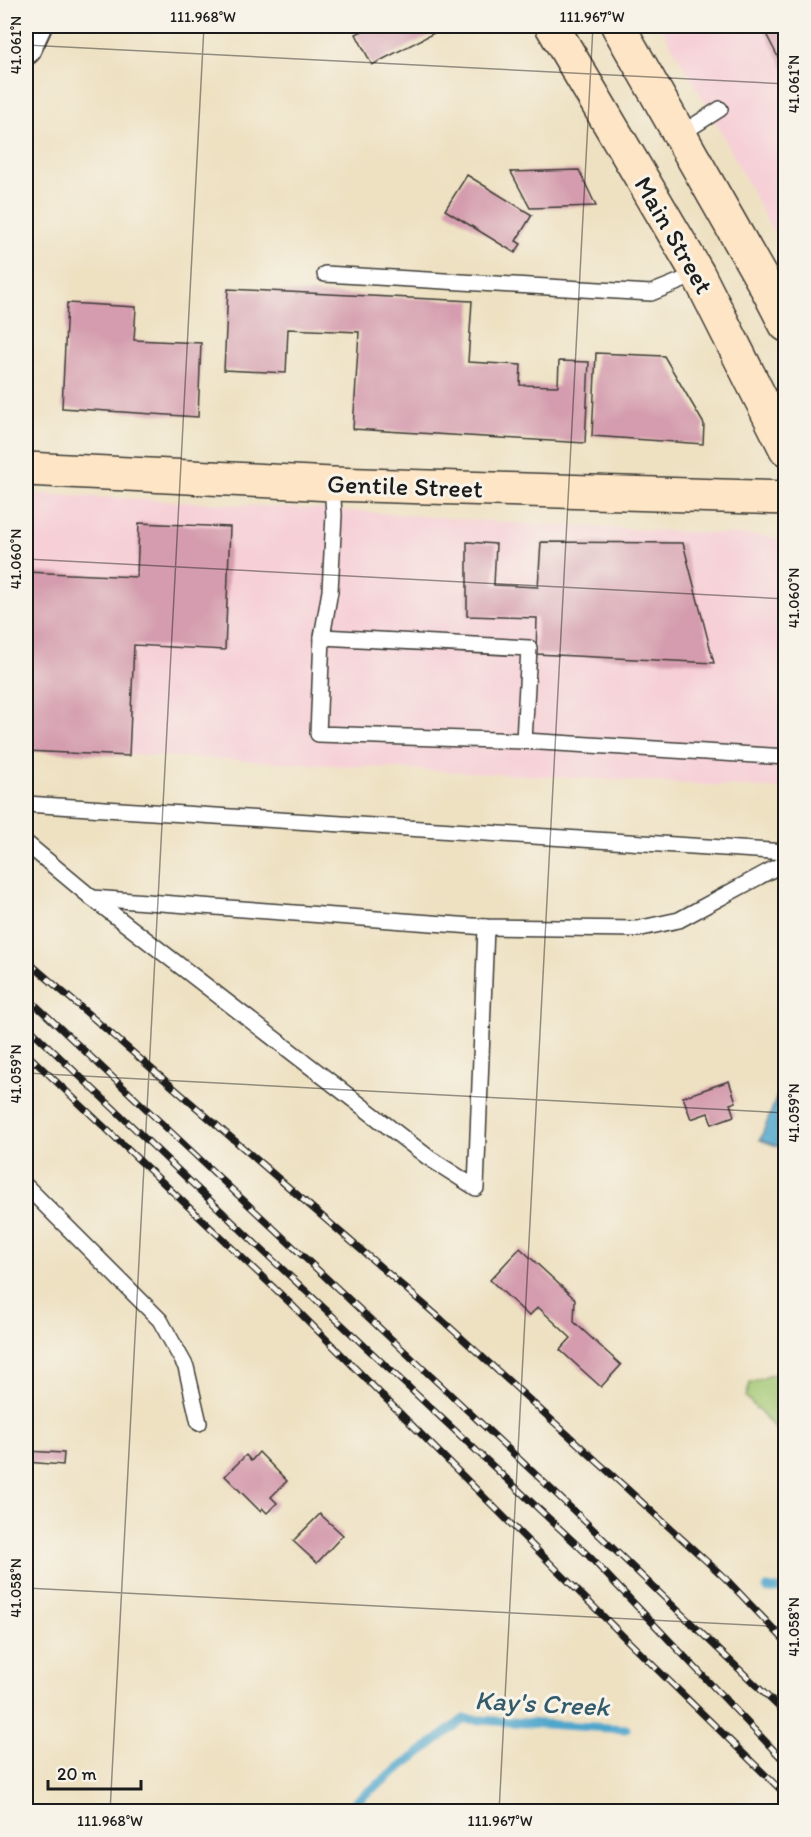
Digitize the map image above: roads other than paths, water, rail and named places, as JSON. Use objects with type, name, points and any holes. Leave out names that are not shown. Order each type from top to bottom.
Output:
[{"type":"main road","name":"Main Street","points":[[552,26],[698,274],[786,449]]},
{"type":"main road","points":[[618,26],[786,325]]},
{"type":"main road","name":"Gentile Street","points":[[26,470],[332,484],[786,498]]},
{"type":"street","points":[[26,50],[38,26]]},
{"type":"lane","points":[[679,135],[720,109]]},
{"type":"lane","points":[[325,274],[651,293],[698,274]]},
{"type":"lane","points":[[332,484],[334,515],[330,591],[322,637],[318,734],[524,741],[786,757]]},
{"type":"lane","points":[[322,637],[529,648],[524,741]]},
{"type":"lane","points":[[26,804],[786,852]]},
{"type":"lane","points":[[26,843],[92,898],[429,1158],[476,1188],[486,927]]},
{"type":"lane","points":[[92,898],[486,927],[637,929],[679,920],[786,862]]},
{"type":"lane","points":[[26,1186],[160,1320],[186,1367],[199,1423]]},
{"type":"water","points":[[781,1086],[785,1088],[785,1149],[760,1140]]},
{"type":"waterway","name":"Kay's Creek","points":[[767,1589],[786,1589]]},
{"type":"waterway","name":"Kay's Creek","points":[[342,1812],[464,1719],[626,1729]]},
{"type":"railway","points":[[26,960],[442,1320],[726,1579],[786,1642]]},
{"type":"railway","points":[[26,996],[549,1487],[786,1714]]},
{"type":"railway","points":[[26,1025],[589,1556],[786,1763]]},
{"type":"railway","points":[[26,1053],[290,1303],[626,1639],[786,1795]]}]
